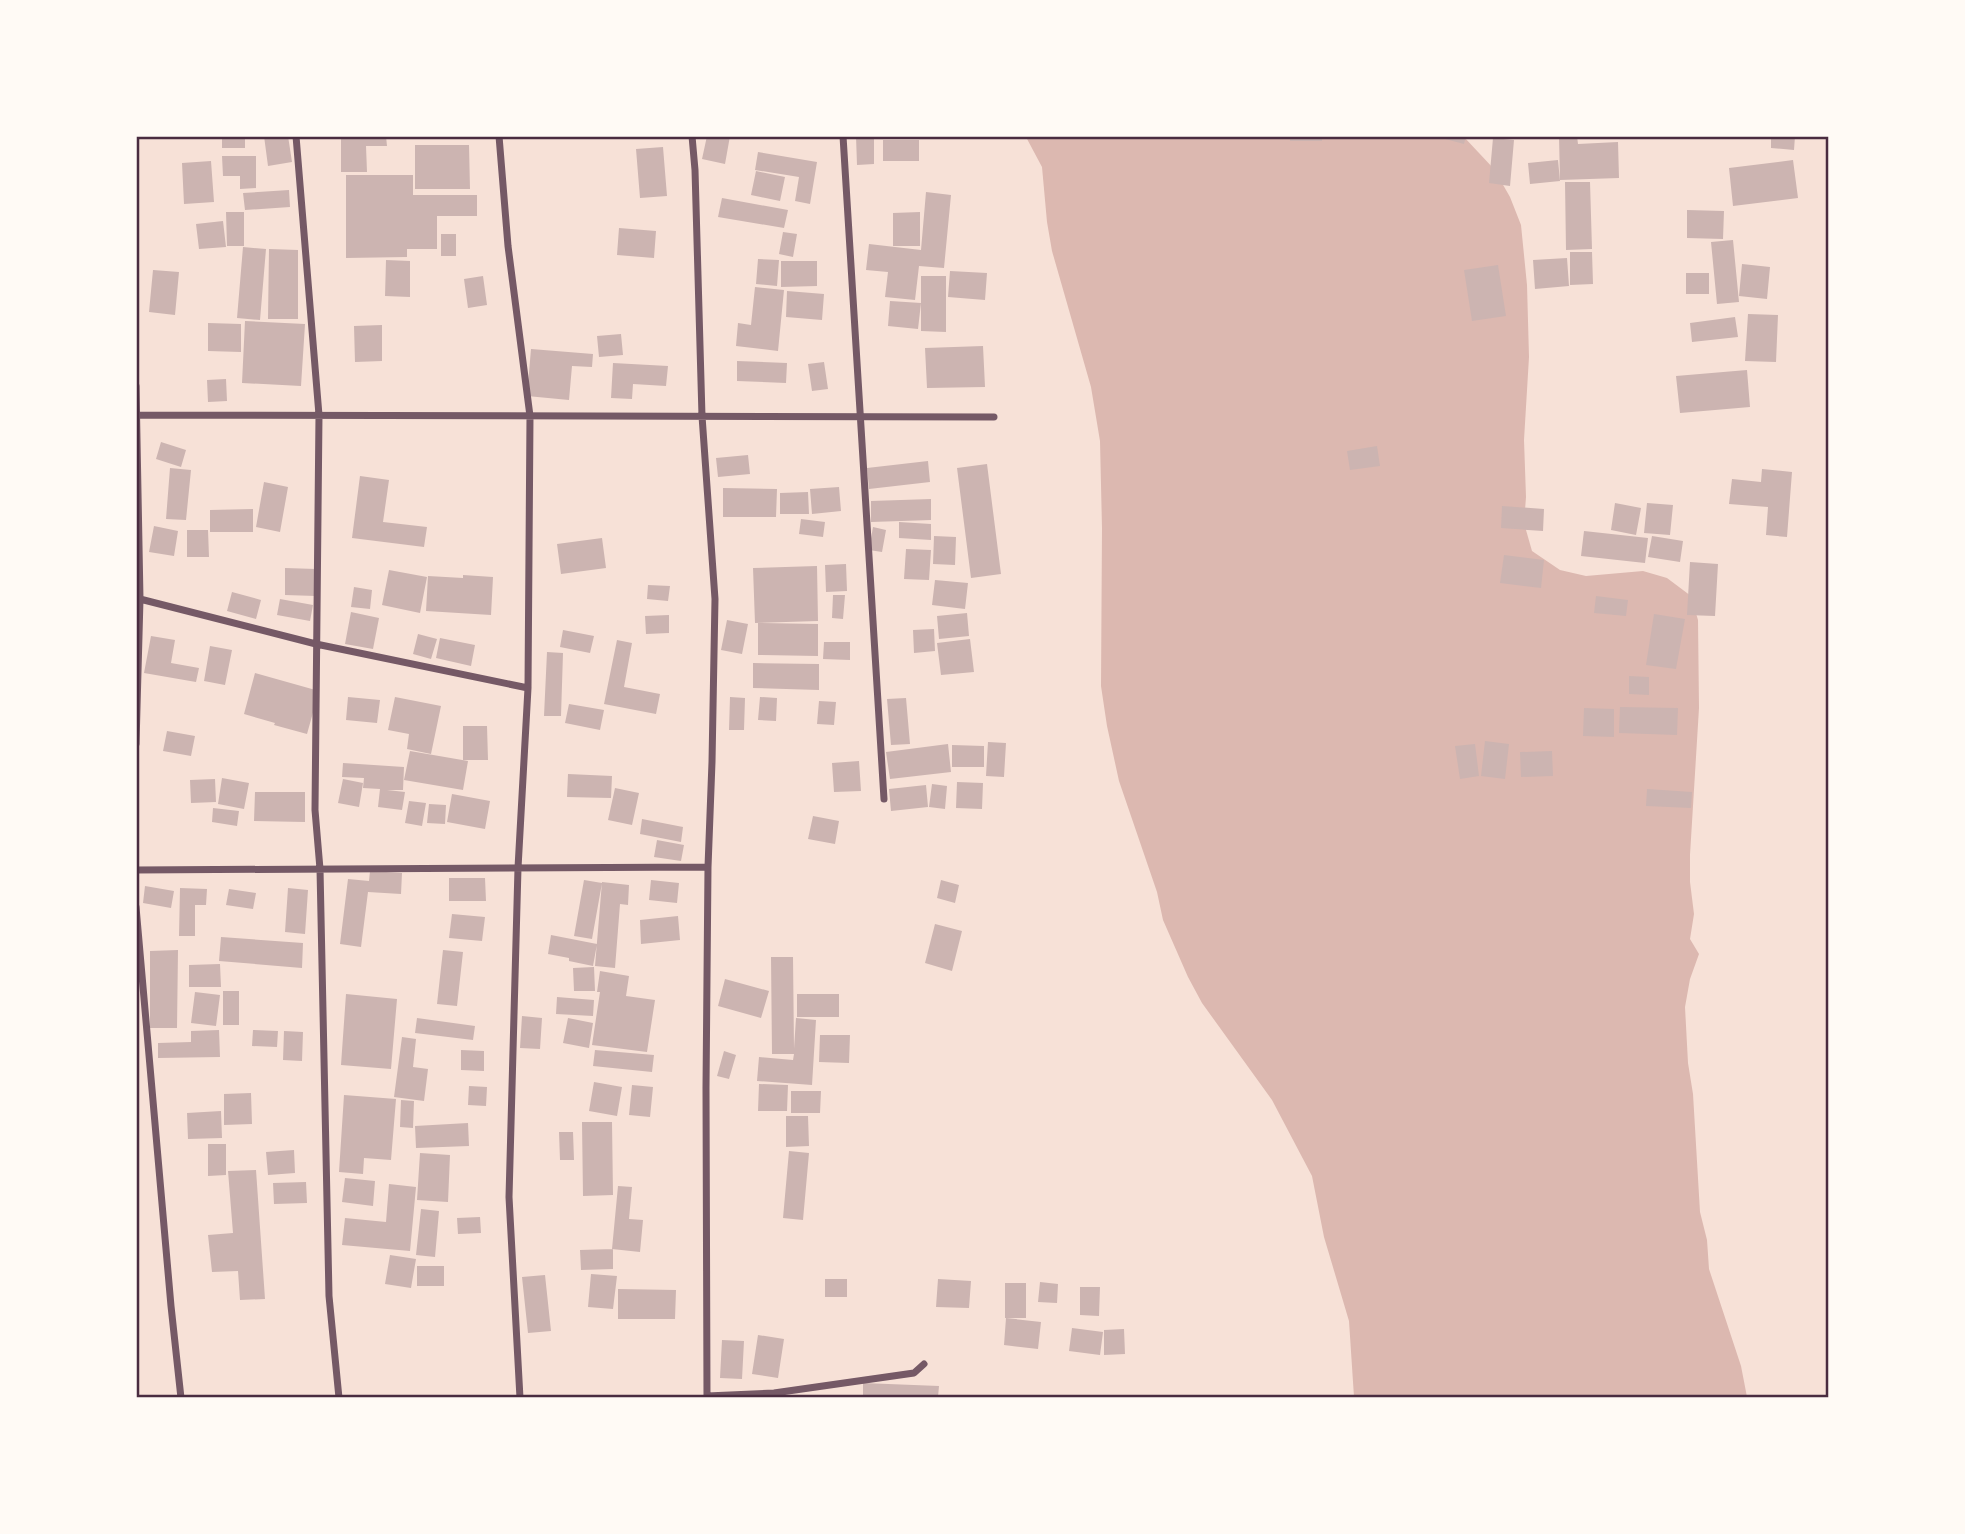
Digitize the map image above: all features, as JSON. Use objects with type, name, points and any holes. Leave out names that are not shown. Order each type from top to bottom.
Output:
[{"type":"street","points":[[296,136],[319,415],[315,810],[320,869],[329,1296],[339,1398]]},
{"type":"street","points":[[499,136],[508,246],[530,416],[528,688],[519,868],[509,1198],[520,1398]]},
{"type":"street","points":[[692,136],[702,416],[715,599],[708,867],[707,1397],[774,1395],[914,1373],[924,1364]]},
{"type":"street","points":[[843,136],[884,799]]},
{"type":"street","points":[[136,386],[136,744]]},
{"type":"street","points":[[137,415],[994,417]]},
{"type":"street","points":[[138,598],[316,644],[528,688]]},
{"type":"street","points":[[136,870],[708,867]]},
{"type":"street","points":[[136,907],[181,1398]]},
{"type":"shaded area","points":[[1026,137],[1464,137],[1494,169],[1510,197],[1521,225],[1527,285],[1529,357],[1524,440],[1524,523],[1532,551],[1560,570],[1586,576],[1643,571],[1667,578],[1691,596],[1698,620],[1699,708],[1690,855],[1694,914],[1690,939],[1699,954],[1690,979],[1685,1007],[1688,1063],[1693,1094],[1700,1212],[1707,1240],[1709,1269],[1741,1366],[1747,1397],[1354,1397],[1349,1321],[1324,1237],[1312,1176],[1272,1100],[1202,1003],[1188,977],[1163,920],[1157,892],[1119,781],[1101,686],[1100,441],[1091,387],[1052,251],[1042,167]]},
{"type":"building","points":[[222,136],[245,136],[245,148],[222,148]]},
{"type":"building","points":[[264,136],[288,136],[292,162],[268,166]]},
{"type":"building","points":[[341,136],[386,136],[387,146],[366,146],[367,172],[341,172]]},
{"type":"building","points":[[707,136],[730,136],[725,164],[702,159]]},
{"type":"building","points":[[856,136],[874,136],[874,164],[857,165]]},
{"type":"building","points":[[1290,136],[1322,136],[1322,141],[1290,141]]},
{"type":"building","points":[[1434,136],[1466,136],[1464,144]]},
{"type":"building","points":[[1559,136],[1577,136],[1578,144],[1618,142],[1619,178],[1560,180]]},
{"type":"building","points":[[1771,136],[1795,136],[1794,150],[1771,148]]},
{"type":"building","points":[[1493,138],[1514,140],[1510,186],[1489,183]]},
{"type":"building","points":[[883,140],[919,140],[919,161],[883,161]]},
{"type":"building","points":[[415,145],[469,145],[470,189],[415,189]]},
{"type":"building","points":[[663,147],[667,196],[640,198],[636,149]]},
{"type":"building","points":[[758,152],[817,162],[810,204],[795,201],[799,177],[755,170]]},
{"type":"building","points":[[222,156],[256,156],[256,188],[240,189],[240,176],[223,176]]},
{"type":"building","points":[[1558,160],[1560,181],[1530,184],[1528,163]]},
{"type":"building","points":[[1793,160],[1798,198],[1733,206],[1729,168]]},
{"type":"building","points":[[211,161],[214,202],[184,204],[182,163]]},
{"type":"building","points":[[756,171],[785,177],[780,201],[751,195]]},
{"type":"building","points":[[346,175],[413,175],[413,195],[477,195],[477,216],[437,216],[437,249],[407,249],[407,257],[346,258]]},
{"type":"building","points":[[1565,182],[1590,182],[1592,249],[1566,250]]},
{"type":"building","points":[[289,190],[290,207],[245,210],[243,193]]},
{"type":"building","points":[[926,192],[951,195],[944,268],[919,266],[915,300],[885,297],[888,272],[866,270],[869,244],[921,250]]},
{"type":"building","points":[[722,198],[788,210],[784,228],[718,217]]},
{"type":"building","points":[[1687,210],[1724,211],[1723,239],[1687,238]]},
{"type":"building","points":[[226,212],[244,212],[244,246],[227,246]]},
{"type":"building","points":[[920,212],[920,246],[893,246],[893,213]]},
{"type":"building","points":[[223,221],[226,247],[199,249],[196,224]]},
{"type":"building","points":[[619,228],[656,231],[654,258],[617,255]]},
{"type":"building","points":[[783,232],[797,234],[793,257],[779,254]]},
{"type":"building","points":[[441,234],[456,234],[456,256],[441,256]]},
{"type":"building","points":[[1733,240],[1739,302],[1717,304],[1711,242]]},
{"type":"building","points":[[243,247],[266,249],[260,320],[237,318]]},
{"type":"building","points":[[269,249],[298,250],[298,319],[268,319]]},
{"type":"building","points":[[1570,252],[1592,252],[1593,284],[1570,285]]},
{"type":"building","points":[[1567,258],[1569,286],[1535,289],[1533,260]]},
{"type":"building","points":[[758,259],[779,260],[777,286],[756,284]]},
{"type":"building","points":[[386,260],[410,261],[410,297],[385,296]]},
{"type":"building","points":[[781,261],[817,261],[817,286],[781,287]]},
{"type":"building","points":[[1742,264],[1770,267],[1767,299],[1739,296]]},
{"type":"building","points":[[1498,265],[1506,316],[1472,321],[1464,270]]},
{"type":"building","points":[[153,270],[179,272],[175,315],[149,312]]},
{"type":"building","points":[[950,271],[987,273],[985,300],[948,297]]},
{"type":"building","points":[[1686,273],[1709,273],[1709,294],[1686,294]]},
{"type":"building","points":[[483,276],[487,305],[468,308],[464,279]]},
{"type":"building","points":[[921,276],[946,276],[946,332],[921,331]]},
{"type":"building","points":[[755,287],[784,290],[778,351],[736,346],[738,323],[751,325]]},
{"type":"building","points":[[787,291],[824,294],[822,320],[786,317]]},
{"type":"building","points":[[890,301],[921,303],[918,329],[888,326]]},
{"type":"building","points":[[1748,314],[1778,315],[1776,362],[1745,361]]},
{"type":"building","points":[[1735,317],[1738,337],[1692,342],[1690,323]]},
{"type":"building","points":[[245,321],[305,324],[301,386],[242,383]]},
{"type":"building","points":[[208,323],[241,324],[241,352],[208,351]]},
{"type":"building","points":[[382,325],[382,361],[355,362],[354,326]]},
{"type":"building","points":[[621,334],[623,355],[599,357],[597,336]]},
{"type":"building","points":[[983,346],[985,387],[927,388],[925,348]]},
{"type":"building","points":[[531,349],[593,354],[592,367],[572,366],[569,400],[527,396]]},
{"type":"building","points":[[737,361],[787,363],[786,383],[737,381]]},
{"type":"building","points":[[824,362],[828,389],[812,391],[808,364]]},
{"type":"building","points":[[613,363],[668,366],[666,386],[633,384],[632,399],[611,398]]},
{"type":"building","points":[[1747,370],[1750,407],[1680,413],[1676,376]]},
{"type":"building","points":[[226,379],[227,401],[208,402],[207,380]]},
{"type":"building","points":[[161,442],[186,450],[181,467],[156,459]]},
{"type":"building","points":[[1377,446],[1380,466],[1350,470],[1347,451]]},
{"type":"building","points":[[748,455],[750,474],[718,477],[716,458]]},
{"type":"building","points":[[928,461],[930,482],[869,489],[867,468]]},
{"type":"building","points":[[987,464],[1001,574],[971,578],[957,468]]},
{"type":"building","points":[[170,468],[191,470],[186,520],[166,519]]},
{"type":"building","points":[[1762,469],[1792,472],[1787,537],[1766,535],[1768,507],[1729,504],[1732,479],[1761,482]]},
{"type":"building","points":[[360,476],[389,480],[383,522],[427,527],[424,547],[352,538]]},
{"type":"building","points":[[264,482],[288,487],[280,532],[256,527]]},
{"type":"building","points":[[839,487],[841,511],[812,514],[810,489]]},
{"type":"building","points":[[723,488],[777,489],[776,517],[723,517]]},
{"type":"building","points":[[808,492],[809,514],[780,514],[780,493]]},
{"type":"building","points":[[931,499],[931,520],[871,522],[871,501]]},
{"type":"building","points":[[1615,503],[1641,508],[1636,535],[1611,530]]},
{"type":"building","points":[[1647,503],[1673,505],[1670,535],[1644,533]]},
{"type":"building","points":[[1502,506],[1544,509],[1543,531],[1501,528]]},
{"type":"building","points":[[253,509],[253,532],[210,532],[210,510]]},
{"type":"building","points":[[801,519],[825,522],[823,537],[799,534]]},
{"type":"building","points":[[899,522],[931,524],[931,540],[899,538]]},
{"type":"building","points":[[154,526],[178,531],[174,556],[149,552]]},
{"type":"building","points":[[873,527],[886,530],[882,552],[869,550]]},
{"type":"building","points":[[187,530],[208,530],[209,557],[187,557]]},
{"type":"building","points":[[1584,531],[1648,538],[1645,563],[1581,556]]},
{"type":"building","points":[[934,536],[956,537],[955,565],[933,564]]},
{"type":"building","points":[[1652,536],[1683,541],[1680,562],[1648,557]]},
{"type":"building","points":[[602,538],[606,568],[561,574],[557,544]]},
{"type":"building","points":[[906,549],[931,550],[929,580],[904,579]]},
{"type":"building","points":[[1504,555],[1544,560],[1541,588],[1500,583]]},
{"type":"building","points":[[1690,562],[1718,564],[1715,616],[1687,615]]},
{"type":"building","points":[[846,564],[847,591],[826,592],[825,565]]},
{"type":"building","points":[[817,566],[818,621],[755,623],[753,568]]},
{"type":"building","points":[[285,568],[316,569],[316,596],[285,595]]},
{"type":"building","points":[[389,570],[427,577],[420,613],[382,605]]},
{"type":"building","points":[[463,575],[493,577],[491,615],[426,611],[428,576],[463,578]]},
{"type":"building","points":[[935,580],[968,583],[965,609],[932,605]]},
{"type":"building","points":[[648,585],[670,586],[668,601],[647,599]]},
{"type":"building","points":[[354,587],[372,590],[370,609],[351,607]]},
{"type":"building","points":[[232,592],[261,600],[256,619],[227,611]]},
{"type":"building","points":[[833,595],[845,595],[843,619],[832,618]]},
{"type":"building","points":[[1596,596],[1628,600],[1626,616],[1594,613]]},
{"type":"building","points":[[280,599],[313,605],[310,621],[277,615]]},
{"type":"building","points":[[351,612],[379,618],[373,649],[345,644]]},
{"type":"building","points":[[967,613],[969,636],[939,639],[937,616]]},
{"type":"building","points":[[1654,614],[1685,619],[1676,669],[1646,665]]},
{"type":"building","points":[[669,615],[669,633],[646,634],[645,616]]},
{"type":"building","points":[[727,620],[748,624],[742,654],[721,650]]},
{"type":"building","points":[[758,623],[818,624],[818,656],[758,655]]},
{"type":"building","points":[[934,629],[935,651],[914,653],[913,630]]},
{"type":"building","points":[[563,630],[594,636],[590,653],[560,647]]},
{"type":"building","points":[[418,634],[437,639],[431,659],[413,654]]},
{"type":"building","points":[[151,636],[175,640],[171,663],[199,668],[196,682],[144,673]]},
{"type":"building","points":[[440,638],[475,645],[471,666],[436,658]]},
{"type":"building","points":[[970,639],[974,672],[941,675],[937,643]]},
{"type":"building","points":[[617,640],[632,643],[624,687],[660,694],[656,714],[604,704]]},
{"type":"building","points":[[824,642],[850,642],[850,660],[823,659]]},
{"type":"building","points":[[210,646],[232,650],[225,685],[204,681]]},
{"type":"building","points":[[547,652],[563,653],[561,716],[544,716]]},
{"type":"building","points":[[753,663],[819,664],[819,690],[753,688]]},
{"type":"building","points":[[255,673],[319,691],[307,734],[244,714]]},
{"type":"building","points":[[1629,676],[1649,677],[1649,695],[1629,694]]},
{"type":"building","points":[[348,697],[380,700],[377,723],[346,720]]},
{"type":"building","points":[[395,697],[441,706],[431,754],[407,749],[409,734],[388,730]]},
{"type":"building","points":[[730,697],[745,698],[744,730],[729,730]]},
{"type":"building","points":[[760,697],[777,698],[776,721],[758,720]]},
{"type":"building","points":[[906,698],[910,744],[891,745],[887,699]]},
{"type":"building","points":[[819,701],[836,702],[834,725],[817,724]]},
{"type":"building","points":[[569,704],[604,710],[600,730],[565,723]]},
{"type":"building","points":[[1620,707],[1678,708],[1677,735],[1619,733]]},
{"type":"building","points":[[1584,708],[1614,709],[1614,737],[1583,736]]},
{"type":"building","points":[[463,726],[487,726],[488,760],[463,760]]},
{"type":"building","points":[[167,731],[195,736],[191,756],[163,751]]},
{"type":"building","points":[[1485,741],[1509,744],[1505,779],[1481,776]]},
{"type":"building","points":[[988,742],[1006,743],[1004,777],[986,776]]},
{"type":"building","points":[[948,744],[951,772],[890,779],[886,752]]},
{"type":"building","points":[[1475,744],[1479,776],[1460,779],[1455,746]]},
{"type":"building","points":[[952,745],[984,746],[984,767],[952,767]]},
{"type":"building","points":[[410,751],[468,761],[463,790],[404,780]]},
{"type":"building","points":[[1552,751],[1553,776],[1521,777],[1520,752]]},
{"type":"building","points":[[859,761],[861,791],[834,792],[832,763]]},
{"type":"building","points":[[343,763],[404,767],[403,790],[387,790],[405,792],[402,810],[378,807],[380,789],[363,788],[364,778],[342,777]]},
{"type":"building","points":[[568,774],[612,776],[611,798],[567,797]]},
{"type":"building","points":[[222,778],[249,783],[244,809],[218,804]]},
{"type":"building","points":[[215,779],[216,802],[191,803],[190,780]]},
{"type":"building","points":[[343,779],[363,783],[359,807],[338,803]]},
{"type":"building","points":[[957,782],[983,783],[982,809],[956,808]]},
{"type":"building","points":[[932,784],[947,786],[945,809],[929,807]]},
{"type":"building","points":[[926,785],[928,807],[891,811],[889,789]]},
{"type":"building","points":[[615,788],[639,793],[632,825],[608,820]]},
{"type":"building","points":[[1647,789],[1692,792],[1691,808],[1646,806]]},
{"type":"building","points":[[255,792],[305,792],[305,822],[254,821]]},
{"type":"building","points":[[452,794],[490,801],[485,829],[447,822]]},
{"type":"building","points":[[409,801],[426,803],[422,826],[405,823]]},
{"type":"building","points":[[429,804],[446,805],[445,824],[427,823]]},
{"type":"building","points":[[213,808],[239,811],[237,826],[212,822]]},
{"type":"building","points":[[813,816],[839,821],[835,844],[808,839]]},
{"type":"building","points":[[642,819],[683,827],[681,842],[640,834]]},
{"type":"building","points":[[657,840],[684,845],[681,861],[654,857]]},
{"type":"building","points":[[370,871],[402,873],[401,894],[368,892],[361,947],[340,944],[348,879],[369,881]]},
{"type":"building","points":[[449,878],[485,878],[486,901],[449,901]]},
{"type":"building","points":[[584,880],[602,883],[592,939],[574,936]]},
{"type":"building","points":[[651,880],[679,883],[677,903],[649,900]]},
{"type":"building","points":[[941,880],[959,885],[955,903],[937,898]]},
{"type":"building","points":[[602,882],[629,885],[628,905],[620,904],[615,968],[595,966]]},
{"type":"building","points":[[145,886],[174,891],[171,908],[143,903]]},
{"type":"building","points":[[180,888],[207,889],[206,905],[195,905],[195,936],[179,936]]},
{"type":"building","points":[[288,888],[308,890],[305,934],[285,932]]},
{"type":"building","points":[[229,889],[256,893],[253,909],[226,905]]},
{"type":"building","points":[[452,914],[485,917],[482,941],[449,938]]},
{"type":"building","points":[[678,916],[680,940],[641,944],[640,920]]},
{"type":"building","points":[[935,924],[962,931],[952,971],[925,963]]},
{"type":"building","points":[[551,935],[597,944],[593,966],[548,954]]},
{"type":"building","points":[[221,937],[303,943],[302,968],[219,961]]},
{"type":"building","points":[[178,950],[177,1028],[150,1028],[150,951]]},
{"type":"building","points":[[443,950],[463,952],[457,1006],[437,1004]]},
{"type":"building","points":[[771,957],[793,957],[794,1049],[796,1018],[816,1020],[812,1085],[757,1081],[759,1057],[793,1060],[794,1054],[772,1054]]},
{"type":"building","points":[[220,964],[221,987],[189,987],[189,965]]},
{"type":"building","points":[[594,967],[595,991],[574,991],[573,968]]},
{"type":"building","points":[[600,971],[629,976],[626,996],[655,1000],[647,1052],[592,1045],[600,992],[597,992]]},
{"type":"building","points":[[725,979],[769,991],[761,1018],[718,1006]]},
{"type":"building","points":[[223,991],[239,991],[239,1025],[223,1025]]},
{"type":"building","points":[[195,992],[220,995],[216,1026],[191,1023]]},
{"type":"building","points":[[346,994],[397,999],[391,1069],[341,1065]]},
{"type":"building","points":[[797,994],[839,994],[839,1017],[797,1017]]},
{"type":"building","points":[[557,997],[594,1000],[593,1016],[556,1014]]},
{"type":"building","points":[[522,1016],[542,1018],[540,1049],[520,1048]]},
{"type":"building","points":[[417,1018],[475,1026],[473,1040],[415,1033]]},
{"type":"building","points":[[568,1018],[593,1023],[589,1048],[563,1043]]},
{"type":"building","points":[[219,1030],[220,1057],[158,1058],[158,1043],[191,1042],[191,1031]]},
{"type":"building","points":[[253,1030],[278,1031],[277,1047],[252,1046]]},
{"type":"building","points":[[284,1031],[303,1032],[302,1061],[283,1060]]},
{"type":"building","points":[[820,1035],[850,1035],[849,1063],[819,1062]]},
{"type":"building","points":[[402,1037],[416,1039],[413,1067],[428,1069],[424,1101],[394,1097]]},
{"type":"building","points":[[461,1050],[484,1051],[484,1071],[461,1070]]},
{"type":"building","points":[[595,1050],[654,1055],[652,1072],[593,1066]]},
{"type":"building","points":[[724,1051],[736,1055],[729,1079],[717,1076]]},
{"type":"building","points":[[594,1082],[622,1087],[617,1116],[589,1111]]},
{"type":"building","points":[[759,1084],[788,1085],[787,1111],[758,1111]]},
{"type":"building","points":[[632,1085],[653,1087],[650,1117],[629,1115]]},
{"type":"building","points":[[469,1086],[487,1087],[486,1106],[468,1105]]},
{"type":"building","points":[[791,1091],[821,1091],[820,1113],[791,1113]]},
{"type":"building","points":[[251,1093],[252,1124],[224,1125],[224,1094]]},
{"type":"building","points":[[344,1095],[396,1099],[391,1160],[364,1158],[363,1174],[339,1172]]},
{"type":"building","points":[[401,1100],[414,1101],[413,1128],[400,1127]]},
{"type":"building","points":[[221,1111],[222,1138],[188,1139],[187,1113]]},
{"type":"building","points":[[786,1116],[808,1116],[809,1146],[786,1147]]},
{"type":"building","points":[[582,1122],[612,1122],[613,1195],[583,1196]]},
{"type":"building","points":[[468,1123],[469,1146],[416,1148],[415,1126]]},
{"type":"building","points":[[559,1132],[573,1132],[574,1160],[560,1160]]},
{"type":"building","points":[[208,1144],[226,1144],[226,1175],[208,1176]]},
{"type":"building","points":[[294,1150],[295,1173],[268,1175],[266,1152]]},
{"type":"building","points":[[789,1151],[809,1153],[803,1220],[783,1218]]},
{"type":"building","points":[[420,1153],[450,1155],[448,1202],[417,1200]]},
{"type":"building","points":[[256,1170],[265,1299],[240,1300],[238,1271],[212,1272],[208,1235],[233,1233],[228,1171]]},
{"type":"building","points":[[345,1178],[375,1181],[373,1206],[342,1202]]},
{"type":"building","points":[[306,1182],[307,1203],[274,1204],[273,1183]]},
{"type":"building","points":[[389,1184],[416,1187],[410,1251],[342,1245],[345,1218],[386,1222]]},
{"type":"building","points":[[618,1186],[632,1187],[629,1219],[643,1220],[640,1252],[612,1249]]},
{"type":"building","points":[[421,1209],[439,1211],[435,1257],[416,1255]]},
{"type":"building","points":[[480,1217],[481,1233],[458,1234],[457,1218]]},
{"type":"building","points":[[613,1249],[613,1269],[581,1270],[580,1250]]},
{"type":"building","points":[[390,1255],[416,1259],[411,1288],[385,1284]]},
{"type":"building","points":[[417,1266],[444,1266],[444,1286],[417,1286]]},
{"type":"building","points":[[591,1274],[617,1276],[613,1309],[588,1307]]},
{"type":"building","points":[[545,1275],[551,1331],[528,1333],[522,1277]]},
{"type":"building","points":[[825,1279],[847,1279],[847,1297],[825,1297]]},
{"type":"building","points":[[938,1279],[971,1281],[969,1308],[936,1307]]},
{"type":"building","points":[[1040,1282],[1058,1284],[1057,1303],[1038,1302]]},
{"type":"building","points":[[1005,1283],[1026,1283],[1026,1318],[1005,1318]]},
{"type":"building","points":[[1080,1287],[1100,1287],[1099,1316],[1080,1315]]},
{"type":"building","points":[[618,1289],[676,1290],[675,1319],[618,1319]]},
{"type":"building","points":[[1006,1318],[1041,1322],[1038,1349],[1004,1345]]},
{"type":"building","points":[[1072,1328],[1103,1332],[1100,1355],[1069,1351]]},
{"type":"building","points":[[1124,1329],[1125,1354],[1104,1355],[1104,1330]]},
{"type":"building","points":[[758,1335],[784,1339],[778,1378],[752,1374]]},
{"type":"building","points":[[722,1340],[744,1341],[742,1379],[720,1378]]},
{"type":"building","points":[[863,1383],[939,1386],[938,1397],[863,1397]]}]
